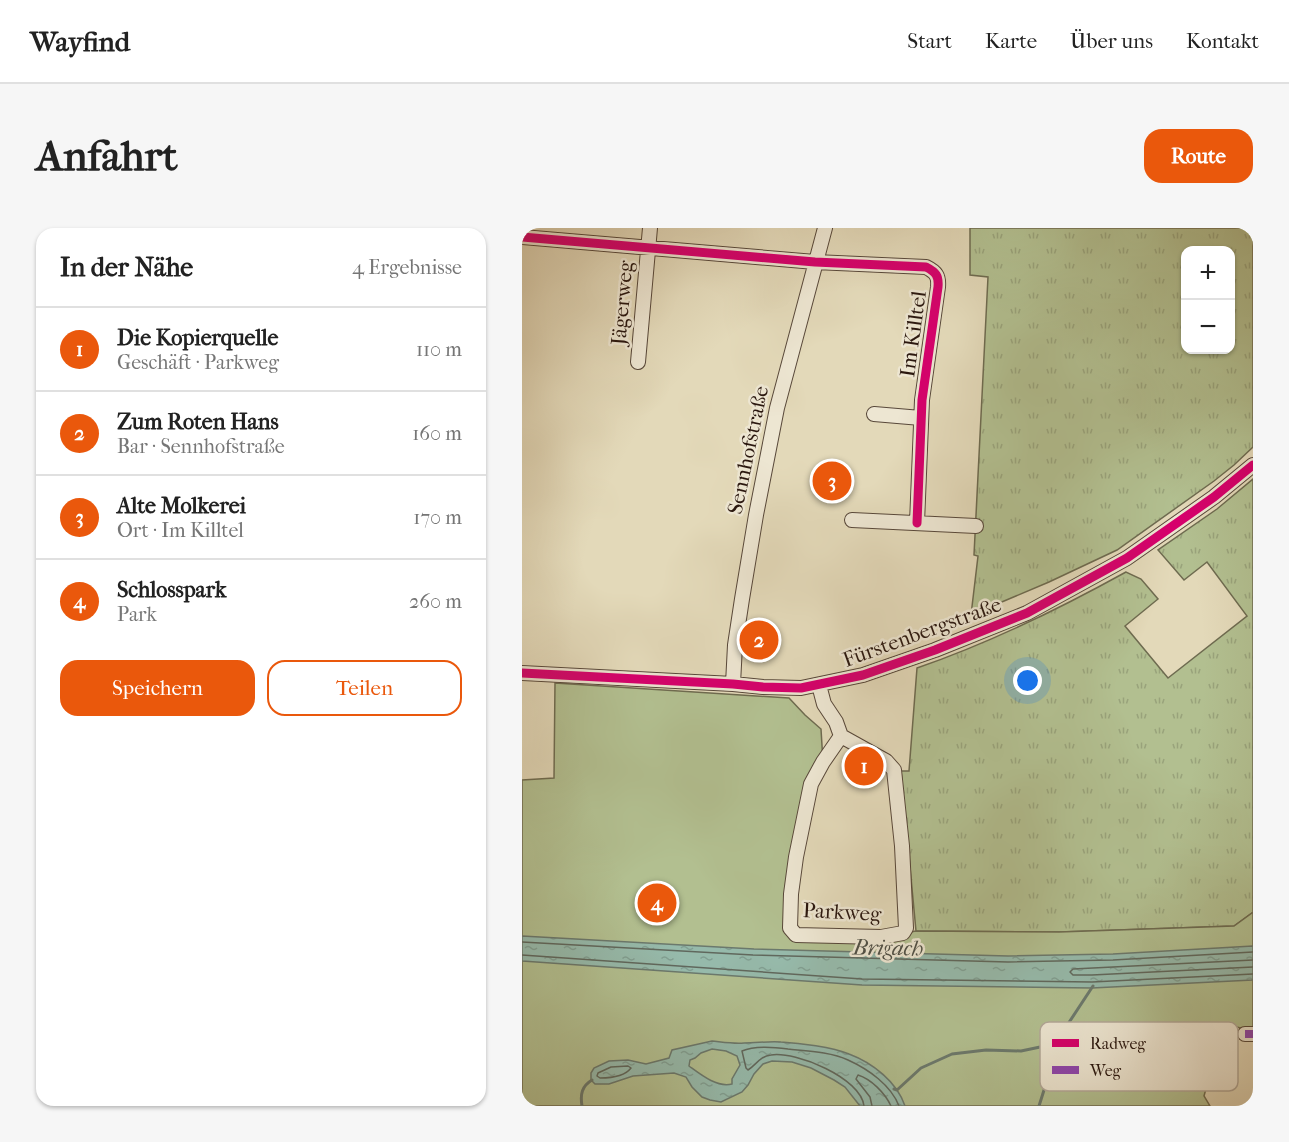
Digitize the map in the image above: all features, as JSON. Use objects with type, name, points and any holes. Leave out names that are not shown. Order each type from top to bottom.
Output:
[{"type":"street","name":"Jägerweg","points":[[638,362],[650,228]]},
{"type":"street","name":"Sennhofstraße","points":[[733,684],[735,645],[756,515],[777,408],[825,228]]},
{"type":"street","points":[[522,237],[815,262]]},
{"type":"street","name":"Im Killtel","points":[[815,262],[926,267],[935,272],[938,278],[922,400],[917,523]]},
{"type":"street","points":[[874,414],[921,418]]},
{"type":"street","name":"Fürstenbergstraße","points":[[522,673],[801,688],[863,675],[915,658],[1027,613],[1127,558],[1214,497],[1253,465]]},
{"type":"street","points":[[852,520],[976,526]]},
{"type":"street","points":[[819,685],[824,704],[842,736]]},
{"type":"street","name":"Parkweg","points":[[842,736],[886,761],[894,770],[902,846],[906,928],[903,933],[881,937],[796,935],[790,928],[791,894],[796,857],[811,784],[823,762],[842,736]]},
{"type":"green space","points":[[970,228],[1253,228],[1253,447],[1214,481],[1117,550],[971,615],[978,556],[974,555],[988,277],[970,275]]},
{"type":"green space","points":[[1253,479],[1253,913],[1234,926],[1059,932],[916,931],[901,771],[909,771],[917,668],[971,648],[1024,624],[1126,572],[1141,579],[1158,599],[1125,626],[1168,678],[1247,616],[1207,562],[1184,580],[1158,550],[1217,509]]},
{"type":"green space","points":[[555,683],[789,698],[821,729],[823,762],[811,784],[790,928],[881,937],[916,931],[1059,932],[1234,926],[1253,913],[1253,1031],[1238,1027],[1238,1022],[1040,1022],[1040,1091],[1205,1091],[1204,1096],[1210,1106],[522,1106],[522,780],[554,778]]},
{"type":"water","points":[[522,936],[754,949],[1008,956],[1113,954],[1253,946],[1253,980],[1092,988],[862,985],[522,961]]},
{"type":"water","points":[[712,1041],[789,1043],[834,1049],[858,1058],[883,1074],[896,1089],[905,1106],[860,1106],[845,1087],[811,1068],[792,1062],[772,1061],[763,1064],[742,1092],[721,1102],[702,1097],[686,1077],[674,1073],[633,1076],[609,1084],[595,1084],[591,1080],[594,1068],[609,1061],[628,1060],[646,1064],[669,1058],[672,1050]],"holes":[[[712,1049],[726,1051],[737,1056],[740,1065],[732,1079],[732,1084],[715,1082],[689,1066],[690,1060],[701,1053]]]},
{"type":"waterway","points":[[1069,1022],[1093,986]]},
{"type":"waterway","points":[[894,1089],[897,1090],[921,1068],[952,1054],[986,1050],[1021,1051],[1040,1047]]},
{"type":"waterway","points":[[582,1106],[582,1091],[592,1080]]},
{"type":"waterway","points":[[1039,1106],[1044,1091]]},
{"type":"marked path","points":[[1245,1034],[1253,1034]]},
{"type":"cycle path","points":[[522,237],[815,262],[926,267],[932,271],[937,277],[938,287],[922,400],[917,523]]},
{"type":"cycle path","points":[[522,673],[801,688],[863,675],[935,650],[1027,613],[1127,558],[1214,497],[1253,465]]},
{"type":"place","name":"Alte Molkerei","points":[[832,481]]},
{"type":"place","name":"Zum Roten Hans","points":[[759,640]]},
{"type":"place","name":"Die Kopierquelle","points":[[864,766]]},
{"type":"place","name":"Schlosspark","points":[[657,903]]},
{"type":"water label","name":"Brigach","points":[[888,948]]}]
